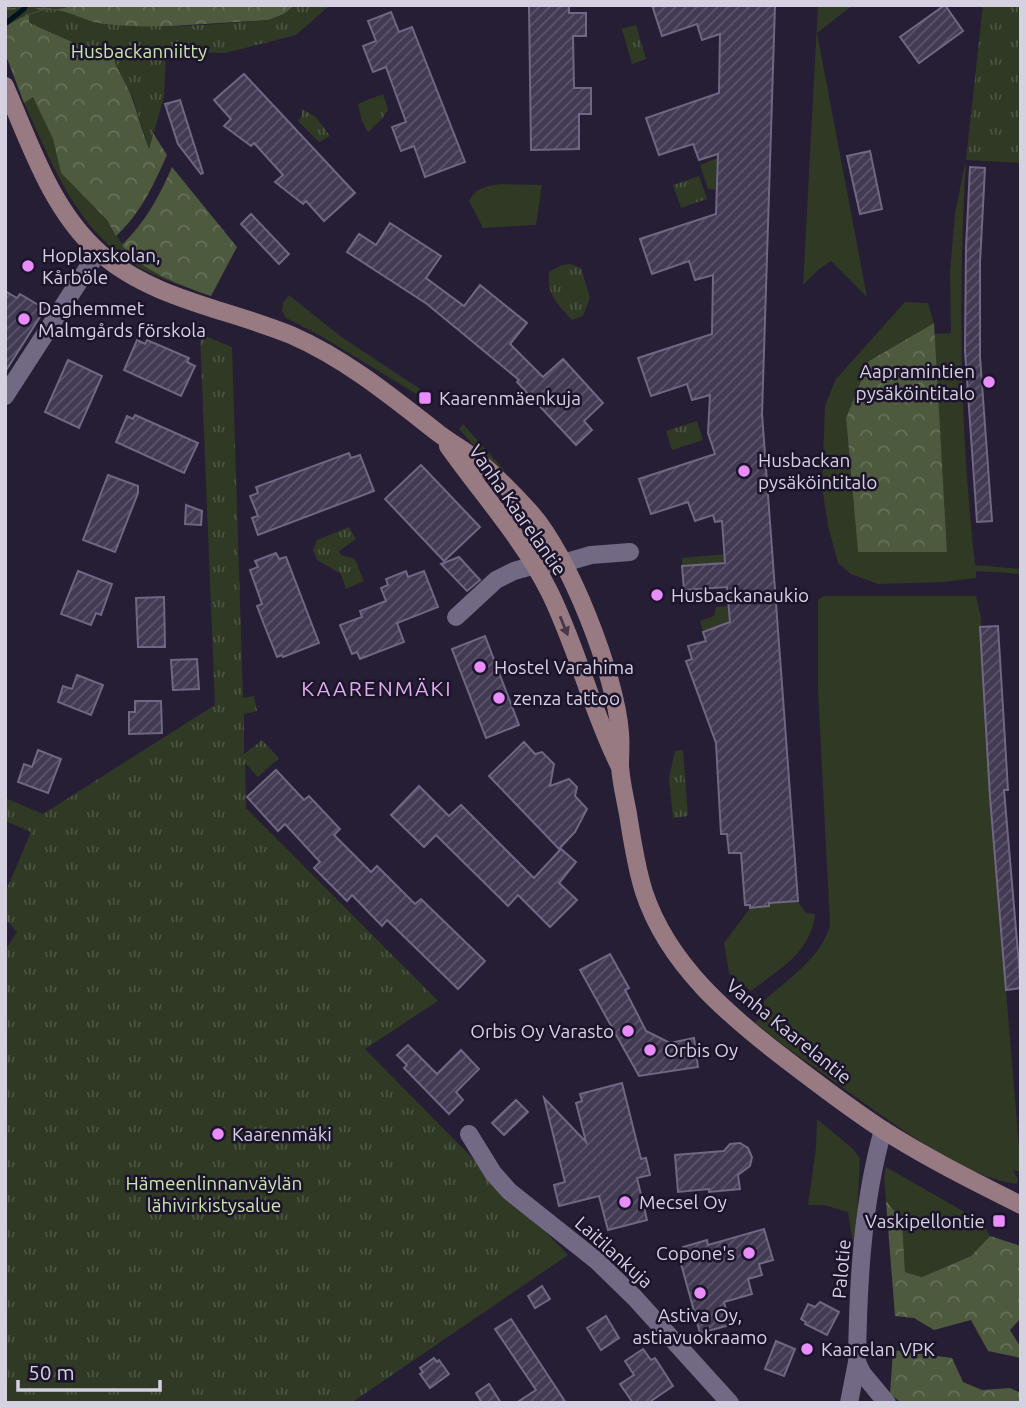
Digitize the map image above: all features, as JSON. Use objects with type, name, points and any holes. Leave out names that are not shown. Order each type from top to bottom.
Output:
[{"type":"main road","name":"Vanha Kaarelantie","points":[[5,86],[43,174],[63,209],[98,252],[123,270],[165,291],[293,336],[372,382],[478,461],[532,514],[563,563],[579,595],[609,679],[620,732],[620,768],[644,894],[665,939],[711,996],[809,1077],[883,1130],[928,1157],[1021,1205]]},
{"type":"main road","name":"Vanha Kaarelantie","points":[[440,435],[535,565],[555,605],[602,731],[620,768]]},
{"type":"street","points":[[5,396],[98,252]]},
{"type":"street","points":[[456,617],[496,580],[535,565],[563,563],[591,555],[629,552]]},
{"type":"street","name":"Palotie","points":[[849,1403],[857,1362],[865,1233],[876,1154],[883,1130]]},
{"type":"street","name":"Laitilankuja","points":[[469,1134],[493,1173],[509,1191],[597,1261],[635,1298],[730,1403]]},
{"type":"street","points":[[857,1362],[862,1373],[887,1403]]},
{"type":"green space","points":[[5,5],[295,5],[284,14],[269,20],[155,27],[126,84],[149,148],[153,133],[167,155],[139,208],[116,236],[107,220],[61,173],[53,139],[33,97],[24,103],[5,53]]},
{"type":"green space","points":[[5,5],[72,5],[38,11],[5,26]]},
{"type":"green space","name":"Husbackanniitty","points":[[295,5],[330,5],[296,35],[225,53],[166,52],[164,97],[149,149],[133,98],[113,60],[29,23],[29,15],[40,11],[60,10],[106,24],[208,25],[269,20],[284,14]]},
{"type":"green space","points":[[818,5],[853,5],[817,33],[867,297],[831,261],[803,285]]},
{"type":"green space","points":[[983,5],[1021,5],[1021,163],[966,160]]},
{"type":"green space","points":[[636,25],[646,59],[632,64],[622,29]]},
{"type":"green space","points":[[383,94],[388,109],[368,132],[358,104]]},
{"type":"green space","points":[[33,96],[53,139],[61,173],[107,220],[129,255],[182,286],[130,262],[105,242],[90,225],[64,187],[24,103]]},
{"type":"green space","points":[[302,109],[316,117],[330,136],[319,142],[298,121],[302,116]]},
{"type":"green space","points":[[717,158],[716,190],[708,189],[700,165]]},
{"type":"green space","points":[[966,160],[962,262],[963,413],[975,565],[1021,569],[1021,574],[976,571],[976,578],[878,584],[851,574],[838,563],[828,526],[822,487],[825,406],[836,379],[905,302],[928,303],[934,323],[869,361],[846,418],[858,552],[947,552],[934,334],[951,333],[950,272],[955,213]]},
{"type":"green space","points":[[172,167],[237,247],[211,296],[150,269],[138,262],[122,245],[151,208]]},
{"type":"green space","points":[[699,176],[707,199],[681,208],[673,185]]},
{"type":"green space","points":[[501,184],[542,185],[536,225],[483,228],[469,201],[479,190]]},
{"type":"green space","points":[[571,264],[581,268],[590,298],[583,316],[572,320],[554,299],[549,280],[549,272],[562,265]]},
{"type":"green space","points":[[289,295],[340,336],[420,389],[416,394],[321,336],[286,318],[282,311],[283,303]]},
{"type":"green space","points":[[934,323],[947,552],[858,552],[846,418],[869,361]]},
{"type":"green space","name":"Hämeenlinnanväylän lähivirkistysalue","points":[[200,334],[232,347],[243,698],[254,696],[257,711],[244,714],[244,754],[262,740],[279,758],[258,777],[245,763],[246,808],[438,1001],[365,1049],[568,1255],[351,1403],[5,1403],[5,950],[17,932],[5,919],[5,893],[31,832],[5,821],[5,798],[43,814],[215,705]]},
{"type":"green space","points":[[697,421],[703,440],[672,450],[666,431]]},
{"type":"green space","points":[[463,424],[504,470],[499,474],[459,429]]},
{"type":"green space","points":[[349,527],[356,539],[339,551],[341,555],[355,559],[364,581],[346,589],[341,574],[317,560],[313,550],[317,540]]},
{"type":"green space","points":[[725,554],[725,563],[682,566],[682,558]]},
{"type":"green space","points":[[824,596],[976,596],[981,618],[990,797],[1021,1147],[1021,1172],[1013,1170],[1018,1179],[1017,1184],[975,1172],[932,1149],[755,1023],[766,1011],[763,1007],[764,1001],[812,957],[826,937],[830,925],[818,690],[818,600]]},
{"type":"green space","points":[[728,606],[733,658],[712,629],[703,632],[700,621],[714,616],[716,607]]},
{"type":"green space","points":[[683,750],[688,816],[673,818],[669,778],[675,751]]},
{"type":"green space","points":[[798,901],[806,913],[815,914],[807,939],[792,959],[751,991],[729,973],[724,943],[750,908],[768,906],[769,903]]},
{"type":"green space","points":[[817,1119],[860,1158],[856,1240],[853,1244],[848,1212],[824,1205],[808,1205]]},
{"type":"green space","points":[[886,1167],[982,1222],[990,1236],[971,1256],[922,1277],[905,1272],[902,1220],[886,1201]]},
{"type":"green space","points":[[886,1201],[902,1220],[905,1272],[922,1277],[971,1256],[990,1236],[1021,1246],[1021,1318],[1010,1330],[1021,1348],[1021,1358],[988,1351],[971,1320],[934,1330],[914,1318],[895,1316]]},
{"type":"green space","points":[[893,1350],[952,1358],[963,1382],[982,1390],[1010,1388],[1021,1393],[1021,1403],[902,1403],[890,1394]]},
{"type":"building","points":[[529,5],[569,5],[569,13],[586,13],[586,36],[573,36],[574,88],[591,88],[591,114],[579,114],[579,149],[531,150]]},
{"type":"building","name":"Husbackan pysäköintitalo","points":[[652,5],[775,5],[762,414],[798,901],[769,903],[769,906],[750,908],[750,905],[745,905],[741,853],[729,853],[727,834],[721,834],[716,743],[686,661],[692,659],[688,646],[706,641],[703,632],[730,622],[727,587],[684,590],[682,566],[725,563],[722,521],[715,522],[713,515],[695,521],[688,502],[651,514],[639,479],[715,454],[708,433],[710,395],[692,400],[687,384],[651,396],[638,358],[712,334],[713,275],[695,280],[689,261],[652,274],[640,239],[716,214],[718,154],[699,160],[693,144],[659,155],[646,118],[719,93],[720,34],[702,40],[697,24],[662,36]]},
{"type":"building","points":[[945,5],[963,31],[919,63],[900,37]]},
{"type":"building","points":[[391,12],[399,32],[412,27],[465,162],[425,177],[414,146],[401,151],[392,127],[406,122],[386,67],[373,72],[363,46],[376,41],[368,21]]},
{"type":"building","points":[[244,74],[355,193],[324,221],[306,201],[303,204],[275,182],[283,175],[254,143],[251,146],[224,126],[231,119],[214,100]]},
{"type":"building","points":[[180,100],[203,173],[201,174],[178,144],[165,104]]},
{"type":"building","points":[[870,151],[882,209],[860,214],[847,156]]},
{"type":"building","points":[[970,167],[985,168],[980,263],[980,357],[992,521],[977,522],[965,351]]},
{"type":"building","points":[[251,214],[289,254],[279,264],[241,224]]},
{"type":"building","points":[[390,223],[441,256],[426,278],[464,306],[480,285],[527,323],[510,344],[543,377],[563,359],[603,403],[584,421],[592,430],[576,445],[517,382],[519,380],[427,304],[347,252],[359,234],[376,245]]},
{"type":"building","points":[[5,291],[17,298],[20,294],[45,309],[5,372]]},
{"type":"building","points":[[137,340],[145,344],[147,340],[189,358],[187,362],[195,366],[181,396],[124,370]]},
{"type":"building","points":[[68,360],[102,376],[79,428],[45,412]]},
{"type":"building","points":[[135,415],[198,443],[184,473],[116,442],[127,416],[133,419]]},
{"type":"building","points":[[349,453],[351,458],[360,455],[374,491],[258,535],[252,518],[258,516],[250,496],[258,493],[256,487]]},
{"type":"building","points":[[421,465],[480,527],[444,561],[385,499]]},
{"type":"building","points":[[108,475],[138,486],[138,493],[115,552],[83,540]]},
{"type":"building","points":[[186,505],[202,511],[201,525],[185,524]]},
{"type":"building","points":[[276,553],[279,559],[286,557],[319,643],[283,657],[277,657],[257,606],[262,604],[250,570],[258,567],[255,561]]},
{"type":"building","points":[[459,557],[480,580],[467,591],[441,564]]},
{"type":"building","points":[[78,571],[112,584],[101,615],[96,613],[91,625],[61,614]]},
{"type":"building","points":[[406,571],[408,577],[424,571],[438,607],[397,623],[404,642],[360,659],[357,652],[352,654],[340,625],[362,617],[360,611],[386,601],[381,588],[388,585],[386,579]]},
{"type":"building","points":[[164,597],[165,647],[138,647],[136,598]]},
{"type":"building","points":[[998,626],[1008,790],[1004,790],[1021,988],[1006,990],[990,797],[980,627]]},
{"type":"building","points":[[485,636],[519,725],[486,738],[452,649]]},
{"type":"building","points":[[197,659],[199,689],[173,690],[171,660]]},
{"type":"building","points":[[77,675],[103,685],[91,715],[58,702],[63,686],[72,689]]},
{"type":"building","points":[[135,701],[161,701],[162,733],[129,734],[129,712],[135,712]]},
{"type":"building","points":[[524,742],[535,754],[542,752],[554,764],[550,786],[569,779],[577,787],[575,796],[587,809],[575,832],[559,849],[489,776]]},
{"type":"building","points":[[38,750],[61,759],[48,793],[18,782],[24,764],[32,767]]},
{"type":"building","points":[[276,770],[304,800],[309,796],[340,829],[334,835],[371,872],[377,866],[415,904],[421,899],[485,961],[458,989],[387,920],[382,926],[352,895],[347,901],[314,868],[320,862],[285,824],[278,831],[247,797]]},
{"type":"building","points":[[419,786],[449,816],[461,805],[534,878],[561,849],[576,862],[559,883],[577,900],[550,927],[518,895],[508,906],[436,835],[424,847],[391,815]]},
{"type":"building","points":[[610,954],[629,988],[625,990],[646,1031],[670,1043],[694,1038],[698,1067],[639,1076],[580,970]]},
{"type":"building","points":[[408,1045],[437,1074],[461,1050],[479,1069],[456,1092],[463,1100],[449,1114],[404,1068],[407,1065],[397,1055]]},
{"type":"building","points":[[622,1083],[641,1159],[646,1158],[650,1175],[637,1178],[647,1220],[608,1230],[599,1196],[559,1206],[554,1185],[565,1182],[544,1098],[586,1142],[576,1103],[582,1101],[580,1094]]},
{"type":"building","points":[[516,1100],[528,1112],[504,1135],[492,1123]]},
{"type":"building","points":[[740,1143],[748,1148],[752,1157],[750,1166],[738,1175],[740,1189],[678,1192],[675,1155],[724,1151],[730,1144]]},
{"type":"building","points":[[764,1229],[773,1260],[759,1264],[762,1275],[748,1279],[752,1294],[724,1302],[730,1325],[700,1333],[680,1260],[684,1259],[683,1247],[707,1240],[708,1245]]},
{"type":"building","points":[[542,1286],[550,1299],[535,1308],[528,1296]]},
{"type":"building","points":[[820,1302],[839,1312],[827,1335],[805,1324],[801,1319],[808,1304],[815,1307]]},
{"type":"building","points":[[606,1316],[619,1338],[601,1350],[587,1328]]},
{"type":"building","points":[[511,1319],[566,1403],[516,1403],[536,1390],[495,1329]]},
{"type":"building","points":[[776,1341],[795,1349],[784,1376],[765,1369]]},
{"type":"building","points":[[643,1349],[651,1360],[655,1358],[673,1386],[648,1403],[633,1403],[620,1384],[634,1375],[625,1361]]},
{"type":"building","points":[[434,1358],[437,1362],[439,1360],[449,1374],[430,1388],[420,1374],[423,1372],[420,1368]]},
{"type":"building","points":[[489,1384],[501,1403],[482,1403],[476,1393]]},
{"type":"waterway","points":[[5,24],[26,5]]},
{"type":"place","name":"Hoplaxskolan, Kårböle","points":[[28,266]]},
{"type":"place","name":"Daghemmet Malmgårds förskola","points":[[24,319]]},
{"type":"place","name":"Aapramintien pysäköintitalo","points":[[989,382]]},
{"type":"place","name":"Kaarenmäenkuja","points":[[425,398]]},
{"type":"place","name":"Husbackan pysäköintitalo","points":[[744,471]]},
{"type":"place","name":"Husbackanaukio","points":[[657,595]]},
{"type":"place","name":"Hostel Varahima","points":[[480,667]]},
{"type":"place","name":"zenza tattoo","points":[[499,698]]},
{"type":"place","name":"Orbis Oy Varasto","points":[[628,1031]]},
{"type":"place","name":"Orbis Oy","points":[[650,1050]]},
{"type":"place","name":"Kaarenmäki","points":[[218,1134]]},
{"type":"place","name":"Mecsel Oy","points":[[625,1202]]},
{"type":"place","name":"Vaskipellontie","points":[[999,1221]]},
{"type":"place","name":"Copone's","points":[[749,1253]]},
{"type":"place","name":"Astiva Oy, astiavuokraamo","points":[[700,1293]]},
{"type":"place","name":"Kaarelan VPK","points":[[807,1349]]},
{"type":"district","name":"KAARENMÄKI","points":[[377,688]]}]
